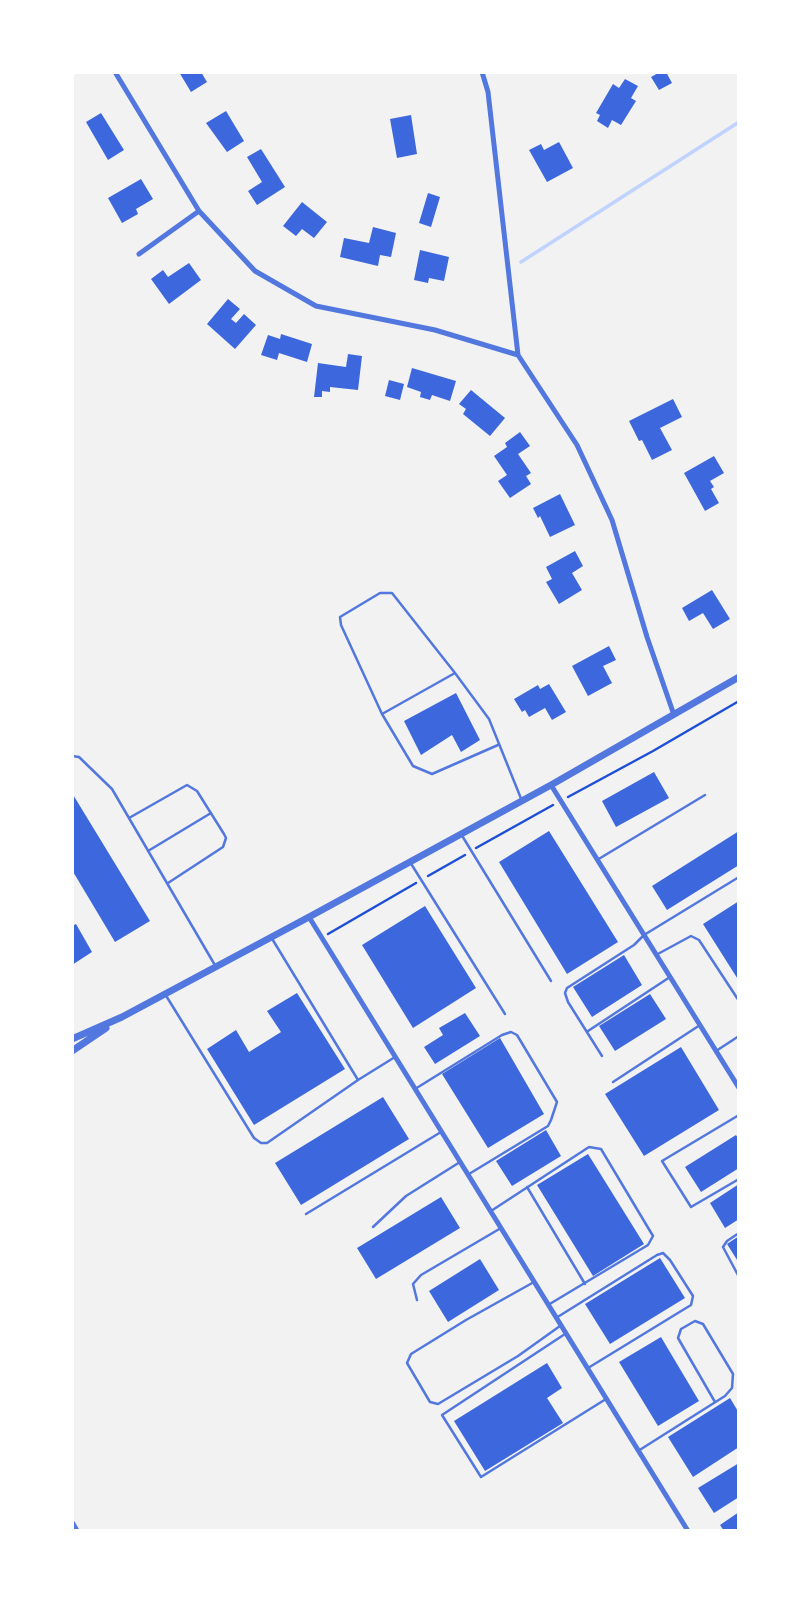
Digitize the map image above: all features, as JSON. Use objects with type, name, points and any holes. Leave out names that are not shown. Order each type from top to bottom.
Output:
[{"type":"street","points":[[116,72],[199,211],[255,271],[316,306],[435,330],[518,355]]},
{"type":"street","points":[[482,72],[488,92],[518,355],[577,446],[612,520],[647,638],[674,715]]},
{"type":"street","points":[[139,254],[199,211]]},
{"type":"street","points":[[72,1039],[121,1017],[309,917],[551,785],[739,677]]},
{"type":"street","points":[[551,785],[739,1088]]},
{"type":"street","points":[[309,917],[688,1531]]},
{"type":"street","points":[[72,1051],[121,1017]]},
{"type":"street","points":[[72,1524],[76,1531]]},
{"type":"lane","points":[[498,744],[453,767],[432,774],[413,766],[382,714],[341,625],[340,617],[380,593],[392,593],[489,719],[522,801]]},
{"type":"lane","points":[[382,714],[455,673]]},
{"type":"lane","points":[[72,756],[79,757],[112,789],[216,967]]},
{"type":"lane","points":[[129,818],[187,786],[197,791],[226,838],[223,847],[167,884]]},
{"type":"lane","points":[[597,860],[705,795]]},
{"type":"lane","points":[[148,851],[211,813]]},
{"type":"lane","points":[[461,834],[551,981]]},
{"type":"lane","points":[[410,862],[505,1014]]},
{"type":"lane","points":[[602,1056],[568,1002],[566,988],[634,945],[644,935],[739,877]]},
{"type":"lane","points":[[656,955],[691,936],[699,940],[739,1001]]},
{"type":"lane","points":[[271,937],[358,1080]]},
{"type":"lane","points":[[587,1031],[670,978]]},
{"type":"lane","points":[[165,994],[254,1138],[261,1143],[267,1143],[395,1056]]},
{"type":"lane","points":[[613,1082],[700,1025]]},
{"type":"lane","points":[[415,1089],[502,1035],[511,1032],[517,1035],[557,1102],[551,1120],[548,1126],[468,1174]]},
{"type":"lane","points":[[716,1051],[739,1036]]},
{"type":"lane","points":[[739,1115],[662,1161],[691,1208],[739,1179]]},
{"type":"lane","points":[[306,1214],[441,1132]]},
{"type":"lane","points":[[491,1212],[589,1147],[601,1149],[653,1236],[648,1245],[548,1305]]},
{"type":"lane","points":[[373,1227],[406,1195],[460,1162]]},
{"type":"lane","points":[[527,1187],[584,1284]]},
{"type":"lane","points":[[417,1300],[413,1284],[421,1275],[501,1228]]},
{"type":"lane","points":[[739,1233],[723,1247],[739,1277]]},
{"type":"lane","points":[[556,1318],[657,1255],[663,1253],[670,1260],[692,1296],[691,1305],[587,1368]]},
{"type":"lane","points":[[534,1282],[411,1354],[407,1363],[430,1402],[438,1404],[448,1399],[561,1326]]},
{"type":"lane","points":[[638,1451],[715,1402],[732,1388],[733,1374],[703,1324],[695,1321],[681,1329],[678,1338],[715,1402]]},
{"type":"lane","points":[[566,1334],[442,1415],[481,1477],[606,1399]]},
{"type":"path","points":[[322,938],[739,702]]},
{"type":"building","points":[[179,72],[201,72],[207,82],[191,92]]},
{"type":"building","points":[[666,72],[672,83],[659,90],[651,77]]},
{"type":"building","points":[[625,79],[638,86],[631,98],[636,101],[621,125],[612,120],[608,128],[597,121],[600,115],[596,113],[613,84],[619,88]]},
{"type":"building","points":[[226,111],[244,141],[227,152],[206,123]]},
{"type":"building","points":[[101,113],[124,150],[108,160],[86,122]]},
{"type":"building","points":[[411,115],[417,154],[397,158],[390,119]]},
{"type":"building","points":[[559,142],[573,168],[547,182],[529,150],[541,144],[544,150]]},
{"type":"building","points":[[261,149],[285,187],[257,205],[248,191],[262,182],[247,157]]},
{"type":"building","points":[[141,179],[153,199],[136,209],[138,214],[122,223],[108,198]]},
{"type":"building","points":[[428,193],[440,197],[431,227],[419,223]]},
{"type":"building","points":[[302,202],[327,222],[314,238],[302,229],[296,236],[283,226]]},
{"type":"building","points":[[373,227],[396,233],[391,257],[380,255],[378,266],[340,257],[344,238],[369,243]]},
{"type":"building","points":[[420,250],[449,257],[444,281],[429,278],[428,283],[414,280]]},
{"type":"building","points":[[189,263],[201,280],[169,304],[151,279],[163,270],[168,277]]},
{"type":"building","points":[[228,299],[240,309],[231,319],[236,323],[244,314],[256,325],[235,349],[207,324]]},
{"type":"building","points":[[281,334],[312,344],[307,362],[279,353],[277,360],[261,355],[268,335],[280,339]]},
{"type":"building","points":[[348,354],[362,356],[358,390],[330,387],[330,392],[322,391],[322,397],[314,397],[318,363],[346,367]]},
{"type":"building","points":[[412,368],[456,381],[450,401],[432,395],[430,400],[420,397],[421,392],[407,387]]},
{"type":"building","points":[[389,380],[404,384],[400,400],[385,396]]},
{"type":"building","points":[[471,390],[505,418],[490,436],[463,414],[466,409],[459,404]]},
{"type":"building","points":[[673,399],[682,417],[660,428],[672,450],[652,460],[629,421]]},
{"type":"building","points":[[520,432],[530,446],[518,454],[531,473],[526,476],[531,484],[510,498],[498,481],[507,475],[494,456],[507,447],[505,443]]},
{"type":"building","points":[[714,456],[724,473],[710,481],[714,487],[711,489],[719,503],[705,511],[684,473]]},
{"type":"building","points":[[560,494],[575,525],[550,537],[533,508]]},
{"type":"building","points":[[575,551],[583,566],[572,573],[582,590],[559,604],[546,582],[552,579],[546,567]]},
{"type":"building","points":[[712,590],[730,619],[713,629],[703,613],[689,621],[682,608]]},
{"type":"building","points":[[609,646],[616,660],[603,666],[612,683],[588,696],[572,666]]},
{"type":"building","points":[[549,684],[566,712],[552,720],[545,708],[529,717],[525,710],[522,712],[514,699],[538,685],[540,689]]},
{"type":"building","points":[[456,693],[480,740],[461,752],[452,735],[421,755],[404,721]]},
{"type":"building","points":[[654,772],[669,798],[616,827],[602,801]]},
{"type":"building","points":[[72,793],[150,921],[115,942],[72,870]]},
{"type":"building","points":[[549,831],[618,942],[567,974],[499,862]]},
{"type":"building","points":[[739,831],[739,865],[667,910],[652,886]]},
{"type":"building","points":[[739,901],[739,981],[703,924]]},
{"type":"building","points":[[425,906],[476,988],[413,1028],[362,945]]},
{"type":"building","points":[[76,924],[92,952],[72,965],[72,926]]},
{"type":"building","points":[[624,955],[642,985],[592,1017],[573,987]]},
{"type":"building","points":[[297,993],[345,1069],[254,1125],[207,1049],[236,1030],[249,1052],[281,1032],[267,1011]]},
{"type":"building","points":[[650,994],[666,1019],[615,1051],[599,1026]]},
{"type":"building","points":[[465,1013],[480,1036],[435,1064],[424,1047],[443,1035],[439,1028]]},
{"type":"building","points":[[500,1038],[544,1114],[488,1148],[442,1074]]},
{"type":"building","points":[[681,1047],[719,1110],[644,1156],[605,1094]]},
{"type":"building","points":[[383,1097],[409,1139],[301,1205],[275,1163]]},
{"type":"building","points":[[546,1130],[561,1156],[512,1186],[496,1161]]},
{"type":"building","points":[[736,1135],[739,1140],[739,1168],[701,1192],[685,1167]]},
{"type":"building","points":[[588,1154],[644,1244],[593,1276],[537,1185]]},
{"type":"building","points":[[739,1184],[739,1219],[725,1228],[710,1203]]},
{"type":"building","points":[[441,1197],[460,1228],[376,1279],[357,1248]]},
{"type":"building","points":[[739,1236],[739,1263],[727,1244]]},
{"type":"building","points":[[660,1258],[685,1298],[610,1344],[585,1304]]},
{"type":"building","points":[[480,1259],[499,1290],[448,1322],[429,1291]]},
{"type":"building","points":[[661,1337],[699,1401],[658,1426],[619,1362]]},
{"type":"building","points":[[547,1363],[562,1388],[547,1398],[563,1423],[485,1471],[454,1421]]},
{"type":"building","points":[[730,1398],[739,1413],[739,1447],[693,1477],[668,1437]]},
{"type":"building","points":[[739,1463],[739,1497],[714,1513],[698,1488]]},
{"type":"building","points":[[739,1512],[739,1531],[724,1531],[720,1525]]},
{"type":"waterway","points":[[521,262],[739,122]]}]
